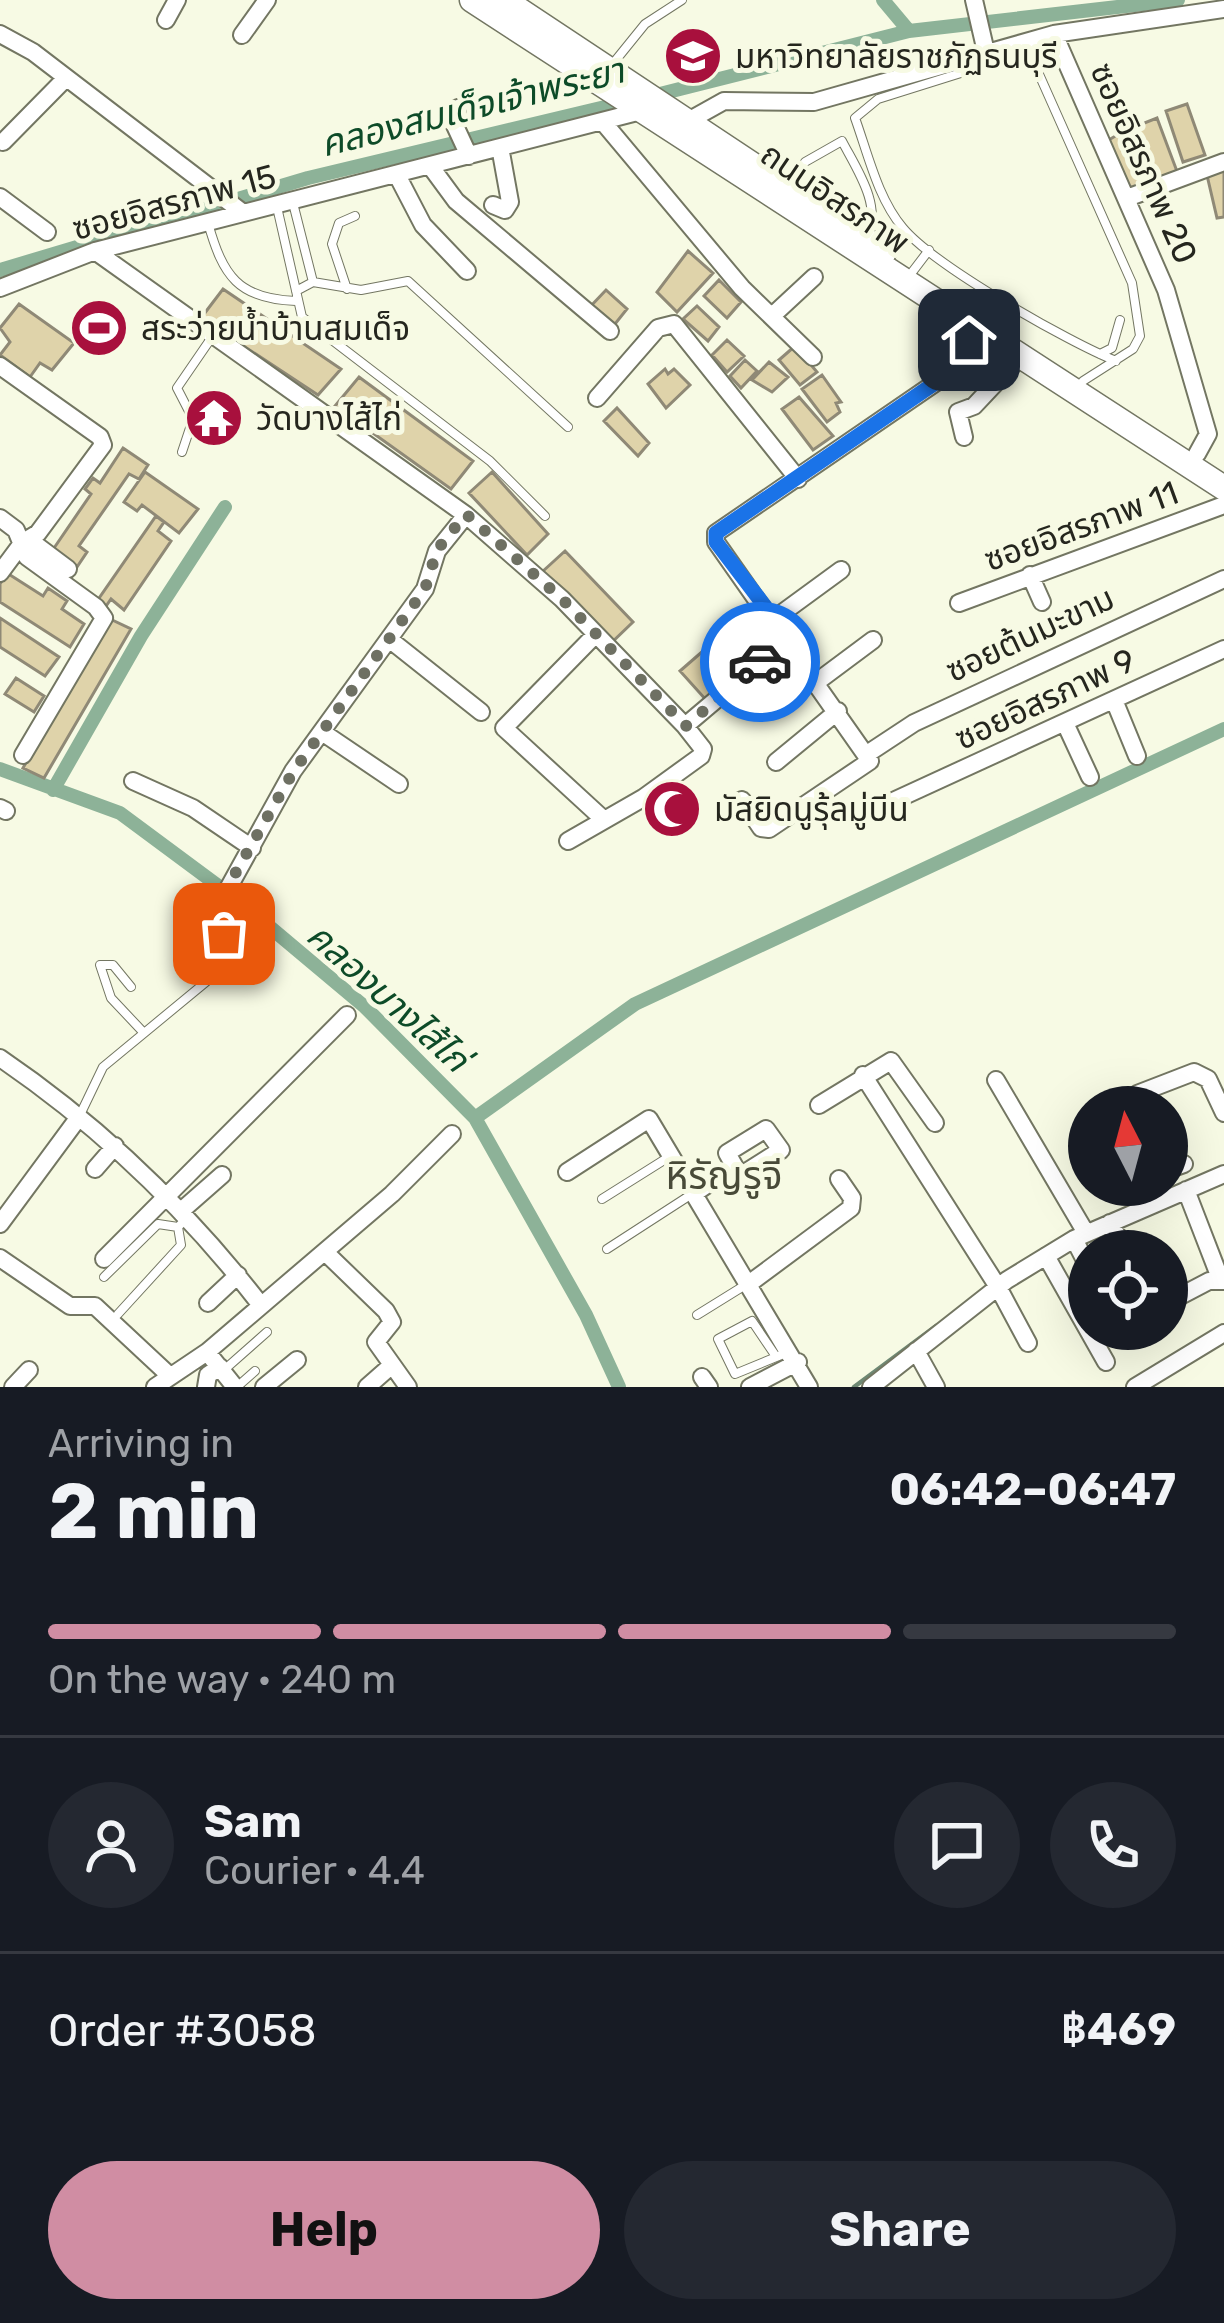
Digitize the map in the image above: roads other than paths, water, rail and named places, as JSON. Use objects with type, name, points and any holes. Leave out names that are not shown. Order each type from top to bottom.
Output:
[{"type":"main road","name":"ถนนอิสรภาพ","points":[[472,0],[638,99],[977,329],[1224,488]]},
{"type":"main road","points":[[504,0],[610,68],[638,99],[690,120],[860,246],[913,271],[1224,471]]},
{"type":"street","points":[[166,20],[177,0]]},
{"type":"street","points":[[242,34],[267,0]]},
{"type":"street","points":[[975,2],[984,44]]},
{"type":"street","points":[[690,120],[724,101],[838,97],[984,44],[1224,9]]},
{"type":"street","points":[[0,34],[234,203]]},
{"type":"street","name":"ซอยอิสรภาพ 20","points":[[1054,34],[1166,290],[1208,434],[1197,454]]},
{"type":"street","points":[[3,142],[65,79]]},
{"type":"street","name":"ซอยอิสรภาพ 15","points":[[0,288],[95,251],[208,221],[234,203],[285,204],[431,166],[466,147],[500,147],[603,122],[638,99]]},
{"type":"street","points":[[458,108],[450,113],[466,147]]},
{"type":"street","points":[[603,122],[813,357]]},
{"type":"street","points":[[493,206],[506,210],[510,202],[500,147]]},
{"type":"street","points":[[1127,198],[1224,162]]},
{"type":"street","points":[[431,166],[456,202],[610,331]]},
{"type":"street","points":[[397,175],[422,225],[467,271]]},
{"type":"street","points":[[0,196],[47,232]]},
{"type":"street","points":[[95,251],[466,514],[686,726],[703,749],[701,756],[643,798],[568,841]]},
{"type":"street","points":[[772,316],[814,278]]},
{"type":"street","points":[[597,398],[658,328],[674,324],[798,479]]},
{"type":"street","points":[[869,758],[715,538],[938,381],[977,329]]},
{"type":"street","points":[[964,437],[958,412],[974,406],[1021,356]]},
{"type":"street","points":[[0,366],[100,437],[103,445],[0,573]]},
{"type":"street","name":"ซอยอิสรภาพ 11","points":[[959,603],[1224,505]]},
{"type":"street","points":[[223,896],[322,732],[425,589],[437,550],[466,514]]},
{"type":"street","points":[[0,518],[104,618],[23,755]]},
{"type":"street","points":[[24,543],[68,569]]},
{"type":"street","points":[[774,619],[842,570]]},
{"type":"street","points":[[1030,575],[1042,602]]},
{"type":"street","name":"ซอยต้นมะขาม","points":[[742,800],[761,827],[769,829],[914,723],[1224,579]]},
{"type":"street","points":[[595,635],[504,728],[602,818]]},
{"type":"street","points":[[686,726],[789,638]]},
{"type":"street","points":[[389,639],[481,712]]},
{"type":"street","points":[[818,681],[873,640]]},
{"type":"street","name":"ซอยอิสรภาพ 9","points":[[891,802],[1224,650]]},
{"type":"street","points":[[1114,700],[1137,756]]},
{"type":"street","points":[[776,761],[838,711]]},
{"type":"street","points":[[1065,723],[1090,777]]},
{"type":"street","points":[[322,732],[399,784]]},
{"type":"street","points":[[133,781],[198,812],[252,848]]},
{"type":"street","points":[[104,1268],[165,1196],[347,1015]]},
{"type":"street","points":[[0,1058],[115,1146],[260,1304]]},
{"type":"street","points":[[820,1105],[891,1061],[935,1123]]},
{"type":"street","points":[[1162,1086],[1202,1073],[1224,1113]]},
{"type":"street","points":[[863,1075],[998,1286],[1028,1343]]},
{"type":"street","points":[[996,1080],[1077,1230]]},
{"type":"street","points":[[0,1224],[79,1118]]},
{"type":"street","points":[[567,1172],[649,1119],[808,1387]]},
{"type":"street","points":[[0,1258],[70,1306],[95,1306],[162,1381],[207,1352],[325,1252],[452,1134]]},
{"type":"street","points":[[95,1169],[115,1146]]},
{"type":"street","points":[[694,1192],[733,1167]]},
{"type":"street","points":[[1188,1189],[1224,1174]]},
{"type":"street","points":[[182,1218],[222,1175]]},
{"type":"street","points":[[750,1283],[851,1208],[852,1198],[838,1178]]},
{"type":"street","points":[[1188,1195],[1222,1280],[1188,1294]]},
{"type":"street","points":[[1093,1230],[1149,1206]]},
{"type":"street","points":[[1110,1222],[1114,1230]]},
{"type":"street","points":[[875,1386],[998,1286],[1068,1243]]},
{"type":"street","points":[[325,1252],[386,1311],[392,1322],[376,1342],[408,1387]]},
{"type":"street","points":[[1046,1256],[1106,1362]]},
{"type":"street","points":[[208,1303],[238,1275]]},
{"type":"street","points":[[1135,1387],[1158,1381],[1224,1333]]},
{"type":"street","points":[[916,1351],[936,1387]]},
{"type":"street","points":[[207,1352],[236,1387]]},
{"type":"street","points":[[750,1387],[788,1356]]},
{"type":"street","points":[[259,1379],[297,1360]]},
{"type":"street","points":[[367,1387],[392,1365]]},
{"type":"street","points":[[206,1387],[208,1375],[221,1369]]},
{"type":"street","points":[[13,1387],[29,1370]]},
{"type":"lane","points":[[610,68],[645,24],[682,0]]},
{"type":"lane","points":[[1083,381],[1116,362],[1140,336],[1132,283],[1047,82],[1026,57],[1015,56],[878,100],[855,118],[891,212],[928,250],[1116,362]]},
{"type":"lane","points":[[805,162],[842,141],[872,207],[873,225],[860,246]]},
{"type":"lane","points":[[285,204],[313,282]]},
{"type":"lane","points":[[285,204],[296,296],[317,331],[490,461],[544,516]]},
{"type":"lane","points":[[347,289],[332,244],[339,223],[355,215]]},
{"type":"lane","points":[[208,221],[218,260],[236,287],[272,300],[296,296],[313,282]]},
{"type":"lane","points":[[913,271],[928,250]]},
{"type":"lane","points":[[313,282],[347,289],[408,281],[568,427]]},
{"type":"lane","points":[[1098,354],[1112,348],[1120,320]]},
{"type":"lane","points":[[182,452],[193,419],[177,388],[213,336]]},
{"type":"lane","points":[[223,896],[228,963]]},
{"type":"lane","points":[[79,1118],[97,1074],[258,939]]},
{"type":"lane","points":[[131,987],[113,965],[100,965],[111,998],[144,1033]]},
{"type":"lane","points":[[602,1199],[672,1155]]},
{"type":"lane","points":[[608,1249],[694,1192]]},
{"type":"lane","points":[[104,1268],[158,1224],[182,1218],[182,1245],[118,1314]]},
{"type":"lane","points":[[697,1315],[750,1283]]},
{"type":"lane","points":[[752,1321],[788,1356],[735,1374],[718,1339],[752,1321]]},
{"type":"lane","points":[[221,1369],[267,1332]]},
{"type":"lane","points":[[236,1387],[259,1379]]},
{"type":"waterway","points":[[883,0],[909,31]]},
{"type":"waterway","name":"คลองสมเด็จเจ้าพระยา","points":[[648,97],[909,31],[1178,0]]},
{"type":"waterway","name":"คลองสมเด็จเจ้าพระยา","points":[[0,270],[308,178],[626,102]]},
{"type":"waterway","points":[[53,790],[141,636],[225,507]]},
{"type":"waterway","name":"คลองสมเด็จเจ้าพระยา","points":[[475,1118],[635,1004],[1224,729]]},
{"type":"waterway","name":"คลองบางไส้ไก่","points":[[0,769],[120,813],[240,902],[365,1007],[475,1118],[586,1315],[619,1387]]},
{"type":"waterway","points":[[854,1387],[936,1326]]},
{"type":"place","name":"มหาวิทยาลัยราชภัฏธนบุรี","points":[[693,56]]},
{"type":"place","name":"สระว่ายน้ำบ้านสมเด็จ","points":[[99,328]]},
{"type":"place","name":"วัดบางไส้ไก่","points":[[214,418]]},
{"type":"place","name":"มัสยิดนูรุ้ลมู่บีน","points":[[672,809]]},
{"type":"district","name":"หิรัญรูจี","points":[[724,1176]]}]
